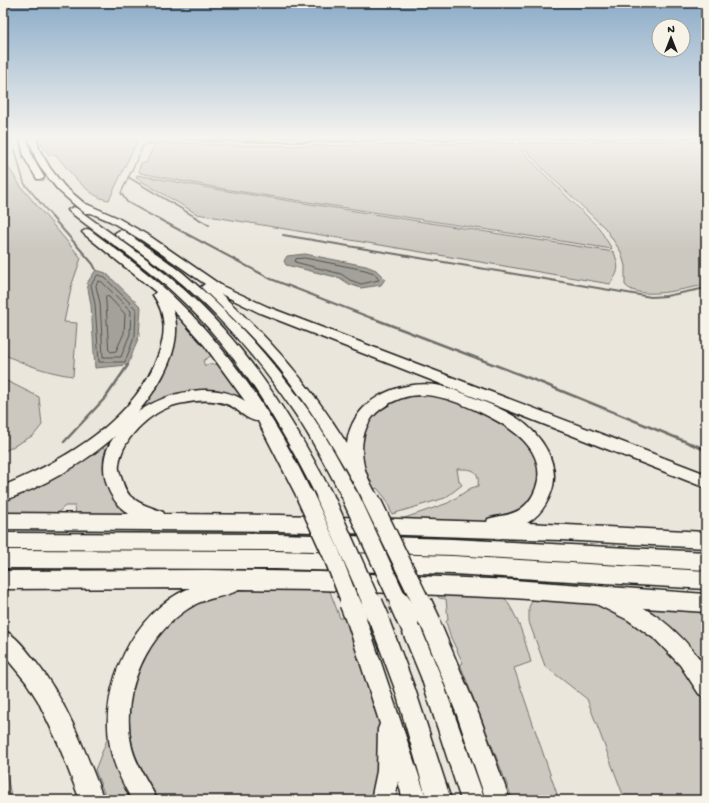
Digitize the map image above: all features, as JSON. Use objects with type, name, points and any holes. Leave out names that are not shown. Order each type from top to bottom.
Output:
[{"type":"highway","points":[[39,174],[46,185]]},
{"type":"highway","points":[[50,174],[68,194],[77,208],[86,232],[137,271],[170,299],[200,332],[246,391],[269,428],[304,496],[330,553],[356,618],[415,800]]},
{"type":"highway","points":[[56,195],[177,274],[227,322],[282,385],[320,443],[351,498],[408,621],[431,677],[473,800]]},
{"type":"highway","points":[[77,208],[113,219],[129,228],[181,264],[227,292],[290,321],[706,482]]},
{"type":"highway","points":[[77,208],[166,279],[215,326],[240,356],[301,450],[325,497],[379,619],[405,689],[439,800]]},
{"type":"highway","points":[[181,264],[233,311],[285,366],[322,416],[371,499],[430,622],[465,708],[498,800]]},
{"type":"highway","points":[[3,494],[51,471],[98,440],[135,406],[152,383],[167,352],[170,323],[163,300],[137,271]]},
{"type":"highway","points":[[361,482],[354,446],[356,430],[369,410],[389,397],[413,390],[443,392],[460,398],[511,422],[532,439],[544,462],[546,486],[540,501],[528,514],[511,522],[492,526],[452,528]]},
{"type":"highway","points":[[187,522],[157,517],[138,511],[124,501],[119,494],[112,479],[112,462],[117,446],[127,431],[140,418],[156,407],[183,397],[204,394],[220,395],[241,403],[269,428]]},
{"type":"highway","points":[[3,521],[187,522],[452,528],[706,540]]},
{"type":"highway","points":[[3,541],[293,542],[460,548],[706,562]]},
{"type":"highway","points":[[3,559],[275,560],[445,565],[706,580]]},
{"type":"highway","points":[[3,580],[254,580],[513,589],[706,602]]},
{"type":"highway","points":[[145,800],[126,762],[121,746],[119,730],[120,699],[135,655],[143,642],[160,621],[179,604],[189,598],[212,589],[254,580]]},
{"type":"highway","points":[[583,593],[622,606],[658,628],[692,664],[706,687]]},
{"type":"highway","points":[[3,640],[21,659],[46,695],[79,766],[92,800]]},
{"type":"highway","points":[[383,800],[388,771],[389,718]]},
{"type":"shaded area","points":[[3,174],[13,174],[22,188],[81,258],[72,284],[64,322],[77,323],[73,376],[38,368],[3,354]]},
{"type":"shaded area","points":[[121,174],[109,200],[94,195],[73,175]]},
{"type":"shaded area","points":[[148,174],[545,174],[599,228],[612,249],[224,189]]},
{"type":"shaded area","points":[[549,174],[706,174],[706,285],[675,291],[652,293],[641,293],[632,290],[625,285],[625,266],[621,252],[605,228]]},
{"type":"shaded area","points":[[137,175],[221,190],[614,252],[618,269],[616,276],[610,284],[197,214],[136,178]]},
{"type":"shaded area","points":[[170,307],[198,332],[212,355],[203,361],[205,366],[210,364],[224,364],[248,401],[229,393],[204,391],[128,424],[109,490],[117,501],[135,515],[76,517],[75,506],[65,506],[51,519],[3,519],[3,498],[58,471],[156,384]]},
{"type":"shaded area","points":[[3,379],[39,397],[42,425],[34,435],[3,452]]},
{"type":"shaded area","points":[[410,394],[444,396],[494,417],[524,438],[540,465],[538,490],[518,514],[487,522],[396,521],[448,503],[471,488],[478,486],[476,473],[466,469],[457,469],[459,481],[462,485],[445,498],[392,514],[386,499],[377,488],[374,489],[362,465],[360,436],[378,408]]},
{"type":"shaded area","points":[[258,588],[329,589],[340,618],[348,618],[381,725],[377,800],[159,800],[145,776],[134,751],[129,726],[129,702],[134,679],[143,657],[155,638],[171,621],[191,607],[229,590]]},
{"type":"shaded area","points":[[435,593],[503,596],[513,611],[526,644],[531,662],[514,668],[559,800],[513,800],[460,664],[463,663],[451,638],[446,622],[448,619],[446,599],[439,598]]},
{"type":"shaded area","points":[[534,597],[588,601],[644,623],[699,684],[706,700],[706,800],[625,800],[587,699],[545,666],[529,622],[529,607]]},
{"type":"shaded area","points":[[630,602],[706,604],[706,674]]},
{"type":"shaded area","points":[[112,727],[137,800],[107,800],[95,770]]},
{"type":"shaded area","points":[[3,758],[12,800],[3,800]]},
{"type":"water","points":[[305,254],[366,266],[376,270],[385,279],[381,285],[361,288],[349,284],[340,278],[286,265],[284,261],[287,256]]},
{"type":"water","points":[[96,270],[106,273],[141,307],[139,336],[128,365],[95,368],[91,305],[87,283]]},
{"type":"waterway","points":[[22,174],[24,183],[53,218]]},
{"type":"waterway","points":[[128,177],[197,218]]},
{"type":"waterway","points":[[128,177],[121,193],[127,202],[156,218]]},
{"type":"waterway","points":[[52,217],[93,264],[96,270]]},
{"type":"waterway","points":[[155,217],[271,279],[374,319]]},
{"type":"waterway","points":[[195,217],[209,225]]},
{"type":"waterway","points":[[283,235],[651,297],[666,296],[706,288]]},
{"type":"waterway","points":[[372,318],[542,383],[694,445]]},
{"type":"waterway","points":[[64,442],[106,397],[128,365]]},
{"type":"waterway","points":[[692,444],[706,450]]}]
